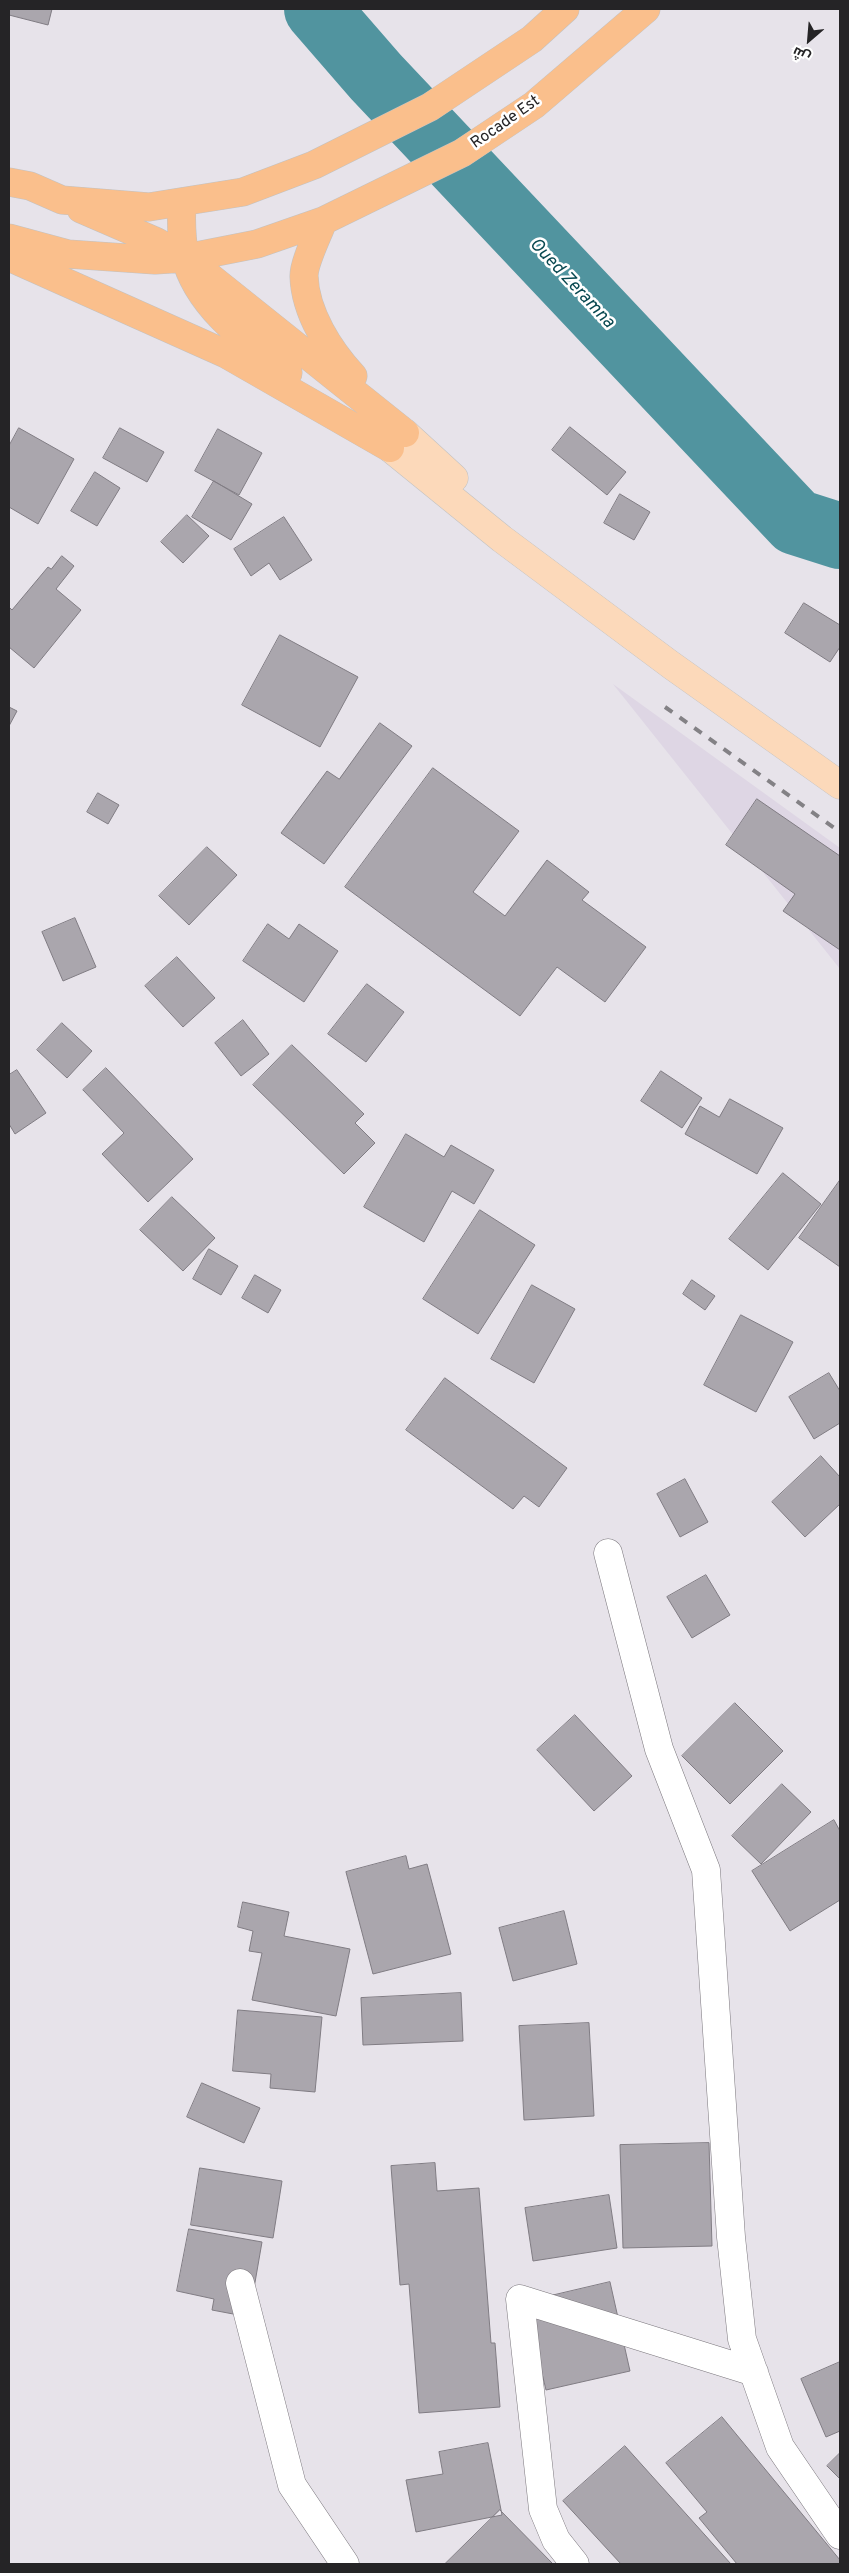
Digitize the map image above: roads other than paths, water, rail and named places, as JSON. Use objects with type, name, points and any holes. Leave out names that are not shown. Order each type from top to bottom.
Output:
[{"type":"highway","points":[[62,200],[149,207],[242,192],[314,165],[430,107],[493,63],[532,39],[565,9]]},
{"type":"highway","name":"Rocade Est","points":[[9,238],[68,254],[155,260],[186,258],[257,244],[323,221],[462,153],[534,105],[646,9]]},
{"type":"highway","points":[[9,182],[30,186],[155,241],[186,258],[398,440]]},
{"type":"highway","points":[[182,202],[181,234],[186,258]]},
{"type":"highway","points":[[323,221],[304,276],[311,309],[327,345],[398,440]]},
{"type":"highway","points":[[9,257],[226,354],[398,440]]},
{"type":"main road","points":[[398,440],[494,514],[671,665],[840,785]]},
{"type":"street","points":[[608,1553],[659,1749],[706,1870],[731,2237],[742,2339],[780,2447],[840,2535]]},
{"type":"street","points":[[240,2283],[292,2485],[345,2564]]},
{"type":"street","points":[[575,2564],[556,2540],[543,2509],[520,2298],[754,2372]]},
{"type":"waterway","name":"Oued Zeramna","points":[[317,9],[376,77],[796,522],[840,536]]},
{"type":"railway","points":[[665,707],[840,832]]}]
